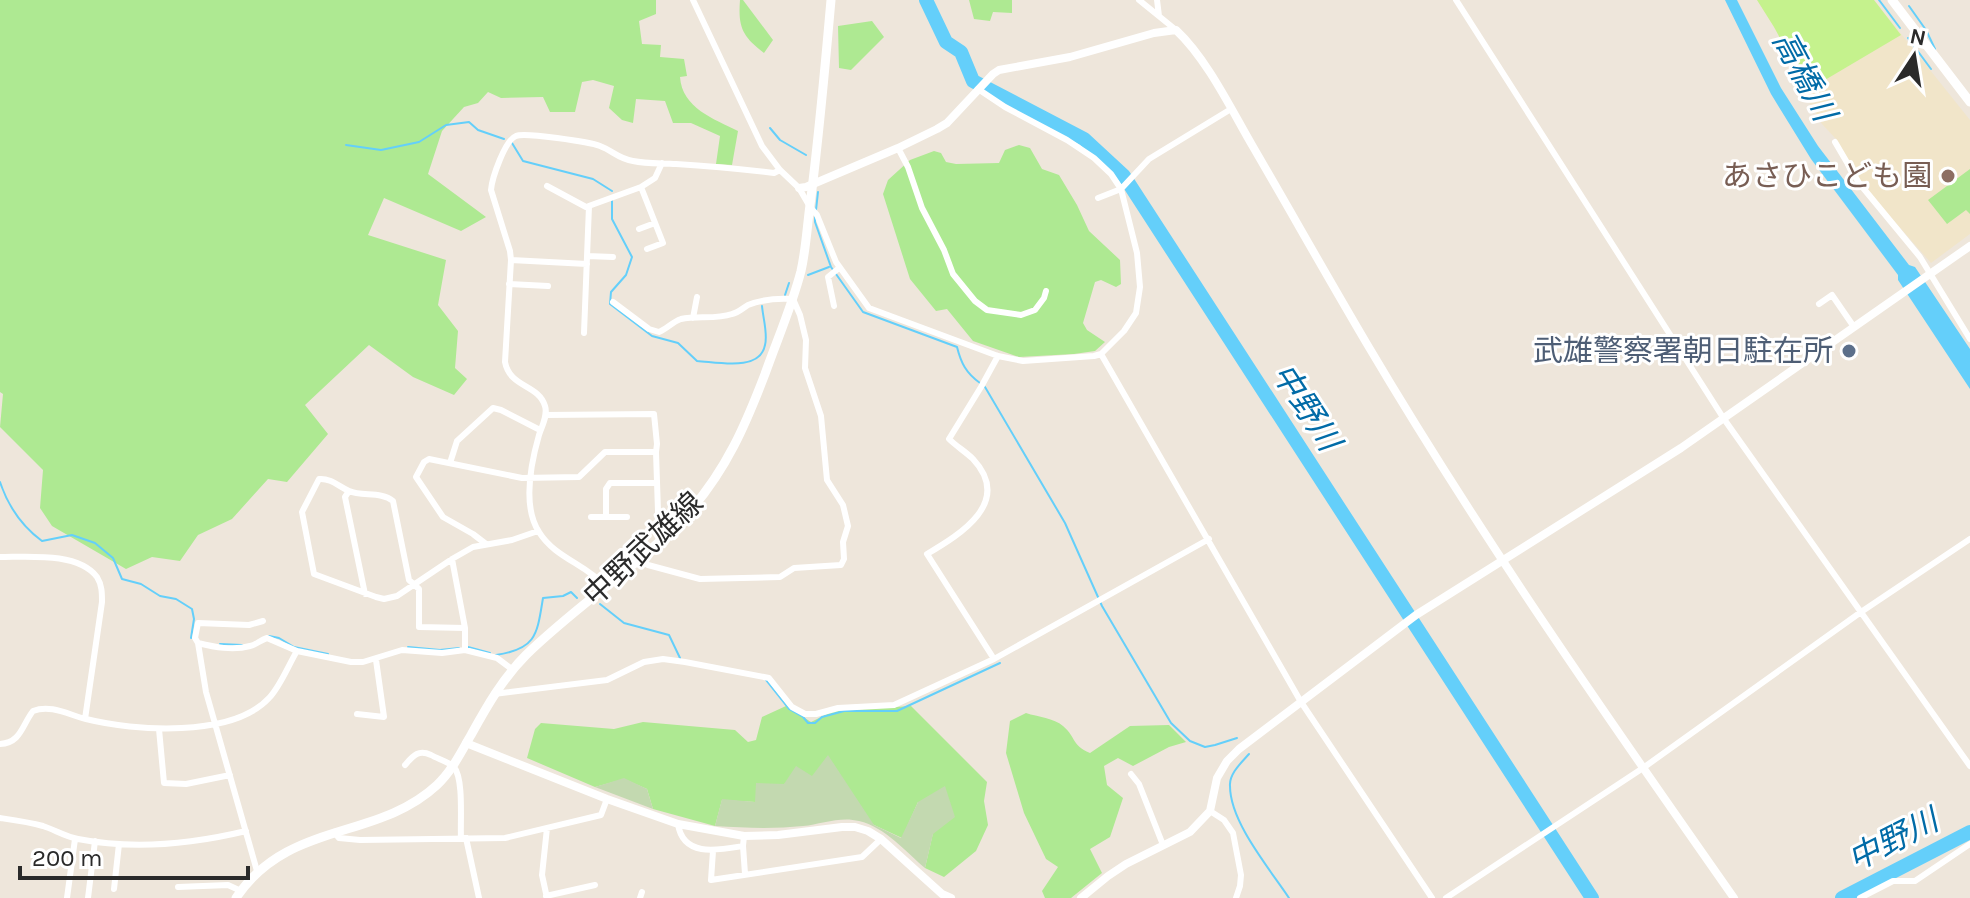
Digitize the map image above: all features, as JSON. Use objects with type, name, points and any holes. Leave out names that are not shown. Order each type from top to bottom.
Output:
[{"type":"main road","name":"中野武雄線","points":[[238,894],[257,871],[289,850],[390,815],[419,800],[440,783],[494,694],[526,655],[659,541],[704,494],[732,453],[749,416],[801,270],[813,184],[831,0]]},
{"type":"main road","points":[[1892,0],[1968,94]]},
{"type":"street","points":[[693,0],[762,146],[799,188],[817,215],[839,268],[869,308],[998,356],[1023,361],[1101,354],[1124,331],[1136,313],[1140,287],[1137,253],[1121,189],[1094,158],[978,89]]},
{"type":"street","points":[[1139,0],[1190,44],[1369,346],[1502,560],[1734,898]]},
{"type":"street","points":[[1157,0],[1160,17]]},
{"type":"street","points":[[1456,0],[1724,419],[1970,766]]},
{"type":"street","points":[[799,188],[898,148],[947,123],[999,70],[1070,57],[1154,33],[1176,30]]},
{"type":"street","points":[[1098,198],[1121,189],[1149,159],[1231,109]]},
{"type":"street","points":[[605,586],[595,574],[558,554],[538,531],[530,500],[529,478],[533,455],[546,415],[539,396],[512,378],[505,362],[511,260],[491,190],[498,165],[509,141],[523,134],[601,146],[618,157],[635,162],[774,173],[780,170]]},
{"type":"street","points":[[1835,142],[1859,183],[1906,238],[1970,339]]},
{"type":"street","points":[[898,148],[953,274],[975,301],[987,310],[1021,315],[1035,310],[1046,291]]},
{"type":"street","points":[[547,186],[586,207],[641,187],[655,178],[662,163]]},
{"type":"street","points":[[641,187],[663,243],[647,249]]},
{"type":"street","points":[[584,333],[589,206]]},
{"type":"street","points":[[639,229],[655,223]]},
{"type":"street","points":[[1081,898],[1117,870],[1190,832],[1210,811],[1217,778],[1239,749],[1405,623],[1724,419],[1970,246]]},
{"type":"street","points":[[511,260],[613,257]]},
{"type":"street","points":[[834,306],[828,277],[839,268]]},
{"type":"street","points":[[509,284],[548,286]]},
{"type":"street","points":[[1819,304],[1832,295],[1854,327]]},
{"type":"street","points":[[693,318],[697,297]]},
{"type":"street","points":[[613,302],[649,329],[659,332],[674,321],[685,318],[715,318],[767,300],[793,299],[806,340],[805,368],[821,416],[827,480],[843,505],[848,526],[841,565],[794,568],[780,577],[700,579],[638,560]]},
{"type":"street","points":[[1101,354],[1301,702],[1432,898]]},
{"type":"street","points":[[994,659],[927,554],[958,536],[983,510],[989,489],[984,476],[974,460],[949,439],[998,356]]},
{"type":"street","points":[[450,463],[457,441],[493,408],[540,430]]},
{"type":"street","points":[[546,415],[654,414],[659,541]]},
{"type":"street","points":[[486,544],[443,517],[416,477],[424,462],[429,459],[529,478],[579,477],[605,452],[656,452]]},
{"type":"street","points":[[465,628],[419,627],[419,589],[414,584],[409,580],[393,501],[388,497],[349,491],[324,478],[319,479],[302,512],[314,574],[384,599],[397,596],[414,584],[452,559],[473,547],[512,540],[538,531]]},
{"type":"street","points":[[606,517],[606,489],[610,483],[657,483]]},
{"type":"street","points":[[349,491],[345,497],[365,594]]},
{"type":"street","points":[[591,517],[627,517]]},
{"type":"street","points":[[494,694],[607,680],[644,662],[663,659],[766,678],[792,707],[805,714],[838,708],[894,705],[994,659],[1209,539]]},
{"type":"street","points":[[1446,898],[1643,768],[1861,612],[1970,539]]},
{"type":"street","points":[[0,557],[63,558],[88,569],[98,578],[102,602],[85,719]]},
{"type":"street","points":[[452,559],[465,628],[465,650]]},
{"type":"street","points":[[257,871],[215,724],[195,638],[198,623],[249,625],[263,621]]},
{"type":"street","points":[[198,643],[225,648],[247,647],[267,638],[297,651],[351,662],[376,660],[402,650],[442,653],[465,650],[497,658],[513,670]]},
{"type":"street","points":[[0,744],[15,740],[29,715],[39,709],[51,709],[111,724],[159,729],[215,724],[241,716],[270,698],[297,651]]},
{"type":"street","points":[[357,714],[384,717],[376,660]]},
{"type":"street","points":[[159,729],[164,783],[186,784],[230,775]]},
{"type":"street","points":[[466,743],[607,799],[678,824],[743,841]]},
{"type":"street","points":[[405,765],[415,753],[423,752],[453,766],[458,774],[464,838],[479,898]]},
{"type":"street","points":[[1131,774],[1139,784],[1163,845]]},
{"type":"street","points":[[334,832],[339,838],[360,840],[505,838],[601,815],[607,799]]},
{"type":"street","points":[[1210,811],[1224,820],[1233,833],[1241,875],[1236,898]]},
{"type":"street","points":[[0,818],[43,826],[75,839],[119,844],[213,839],[246,831]]},
{"type":"street","points":[[678,824],[680,835],[689,844],[713,851],[743,841],[778,835],[855,827],[881,839],[942,894],[951,898]]},
{"type":"street","points":[[547,828],[542,875],[546,897],[595,885]]},
{"type":"street","points":[[67,898],[75,839]]},
{"type":"street","points":[[713,851],[711,880],[862,857],[881,839]]},
{"type":"street","points":[[88,898],[95,841]]},
{"type":"street","points":[[743,841],[745,874]]},
{"type":"street","points":[[114,889],[119,844]]},
{"type":"street","points":[[1860,898],[1893,881],[1915,881],[1970,844]]},
{"type":"street","points":[[178,887],[228,885],[238,894]]},
{"type":"shaded area","points":[[1757,0],[1874,0],[1970,120],[1970,234],[1931,263],[1860,182],[1836,139],[1822,124],[1809,102],[1808,90]]},
{"type":"green space","points":[[0,0],[656,0],[656,14],[639,21],[642,44],[661,45],[660,57],[684,59],[687,76],[680,77],[682,88],[693,105],[738,131],[732,165],[716,164],[720,136],[691,123],[673,123],[665,101],[636,99],[633,123],[622,120],[609,108],[614,86],[593,80],[582,82],[575,112],[550,112],[543,97],[501,98],[488,92],[478,103],[464,107],[442,131],[428,174],[486,217],[461,231],[384,198],[368,235],[446,260],[438,305],[458,331],[455,368],[467,379],[454,395],[413,377],[369,345],[305,405],[328,434],[287,482],[268,479],[232,519],[198,535],[180,561],[152,557],[126,569],[52,526],[40,508],[43,470],[0,427],[3,394],[0,392]]},
{"type":"green space","points":[[740,0],[773,40],[764,53],[743,30]]},
{"type":"green space","points":[[969,0],[1012,0],[1012,13],[993,12],[990,21],[974,19]]},
{"type":"green space","points":[[1757,0],[1874,0],[1901,35],[1808,90]]},
{"type":"green space","points":[[872,21],[884,37],[851,70],[839,68],[838,26]]},
{"type":"green space","points":[[1019,145],[1030,148],[1042,169],[1059,175],[1089,231],[1120,260],[1121,284],[1116,287],[1101,280],[1095,282],[1083,323],[1087,330],[1105,342],[1095,351],[1019,357],[973,341],[947,309],[936,311],[910,279],[883,194],[888,180],[910,160],[934,151],[941,153],[946,162],[956,164],[999,163],[1005,150]]},
{"type":"green space","points":[[1970,169],[1970,214],[1966,210],[1947,224],[1928,200]]},
{"type":"green space","points":[[786,706],[811,722],[833,711],[911,706],[987,782],[984,801],[988,825],[976,851],[944,877],[925,868],[933,833],[918,802],[902,838],[874,825],[812,777],[784,784],[755,802],[722,800],[715,826],[653,809],[647,789],[624,779],[595,787],[527,758],[535,729],[541,723],[614,729],[643,722],[735,730],[748,742],[756,740],[762,717]]},
{"type":"green space","points":[[1026,713],[1059,723],[1080,747],[1090,753],[1130,726],[1169,725],[1186,742],[1169,747],[1133,766],[1118,758],[1104,766],[1107,785],[1123,798],[1110,837],[1090,849],[1102,873],[1071,898],[1045,898],[1042,891],[1058,867],[1046,859],[1024,813],[1006,753],[1010,721]]},
{"type":"green space","points":[[828,755],[874,825],[901,838],[918,802],[945,786],[955,817],[933,834],[925,868],[886,834],[859,821],[838,820],[781,828],[715,826],[722,799],[755,802],[756,783],[784,784],[796,766],[812,776]]},
{"type":"green space","points":[[624,778],[647,789],[653,809],[595,787]]},
{"type":"water","points":[[1725,0],[1737,0],[1781,88],[1818,146],[1909,265],[1915,267],[1970,349],[1970,389],[1898,280],[1898,275],[1811,159],[1771,94]]},
{"type":"waterway","name":"中野川","points":[[926,0],[946,42],[961,52],[973,81],[1084,139],[1124,176],[1592,898]]},
{"type":"waterway","points":[[1879,0],[1900,28]]},
{"type":"waterway","points":[[1909,6],[1935,49]]},
{"type":"waterway","points":[[1908,38],[1931,69]]},
{"type":"waterway","points":[[346,145],[381,150],[419,142],[446,125],[469,122],[478,130],[504,139]]},
{"type":"waterway","points":[[770,128],[780,140],[806,155]]},
{"type":"waterway","points":[[512,143],[523,161],[593,179],[612,191]]},
{"type":"waterway","points":[[816,210],[818,192]]},
{"type":"waterway","points":[[612,201],[612,219],[632,257],[626,275],[611,292],[610,304],[652,336],[678,343],[697,361],[747,362],[755,359],[765,345],[762,306]]},
{"type":"waterway","points":[[815,217],[831,267],[863,312],[957,347],[965,367],[980,383]]},
{"type":"waterway","points":[[808,275],[829,267]]},
{"type":"waterway","points":[[785,295],[789,283]]},
{"type":"waterway","points":[[985,387],[1065,523],[1102,606],[1171,723],[1190,741],[1205,747],[1237,738]]},
{"type":"waterway","points":[[0,482],[17,515],[42,541],[72,535],[95,543],[113,558],[122,579],[141,584],[160,596],[176,599],[192,609],[191,638]]},
{"type":"waterway","points":[[496,655],[520,649],[533,638],[543,598],[571,592],[577,598]]},
{"type":"waterway","points":[[600,604],[624,623],[669,635],[680,658]]},
{"type":"waterway","points":[[269,636],[294,647],[328,654]]},
{"type":"waterway","points":[[220,644],[242,645]]},
{"type":"waterway","points":[[408,647],[459,648]]},
{"type":"waterway","points":[[468,647],[490,653]]},
{"type":"waterway","points":[[766,680],[789,709],[808,723],[815,723],[822,717],[844,711],[897,711],[1000,663]]},
{"type":"waterway","points":[[1249,754],[1231,777],[1232,800],[1243,829],[1289,898]]},
{"type":"waterway","name":"中野川","points":[[1842,898],[1970,832]]},
{"type":"place","name":"あさひこども園","points":[[1948,176]]},
{"type":"place","name":"武雄警察署朝日駐在所","points":[[1849,351]]},
{"type":"water label","name":"高橋川","points":[[1804,76]]}]
